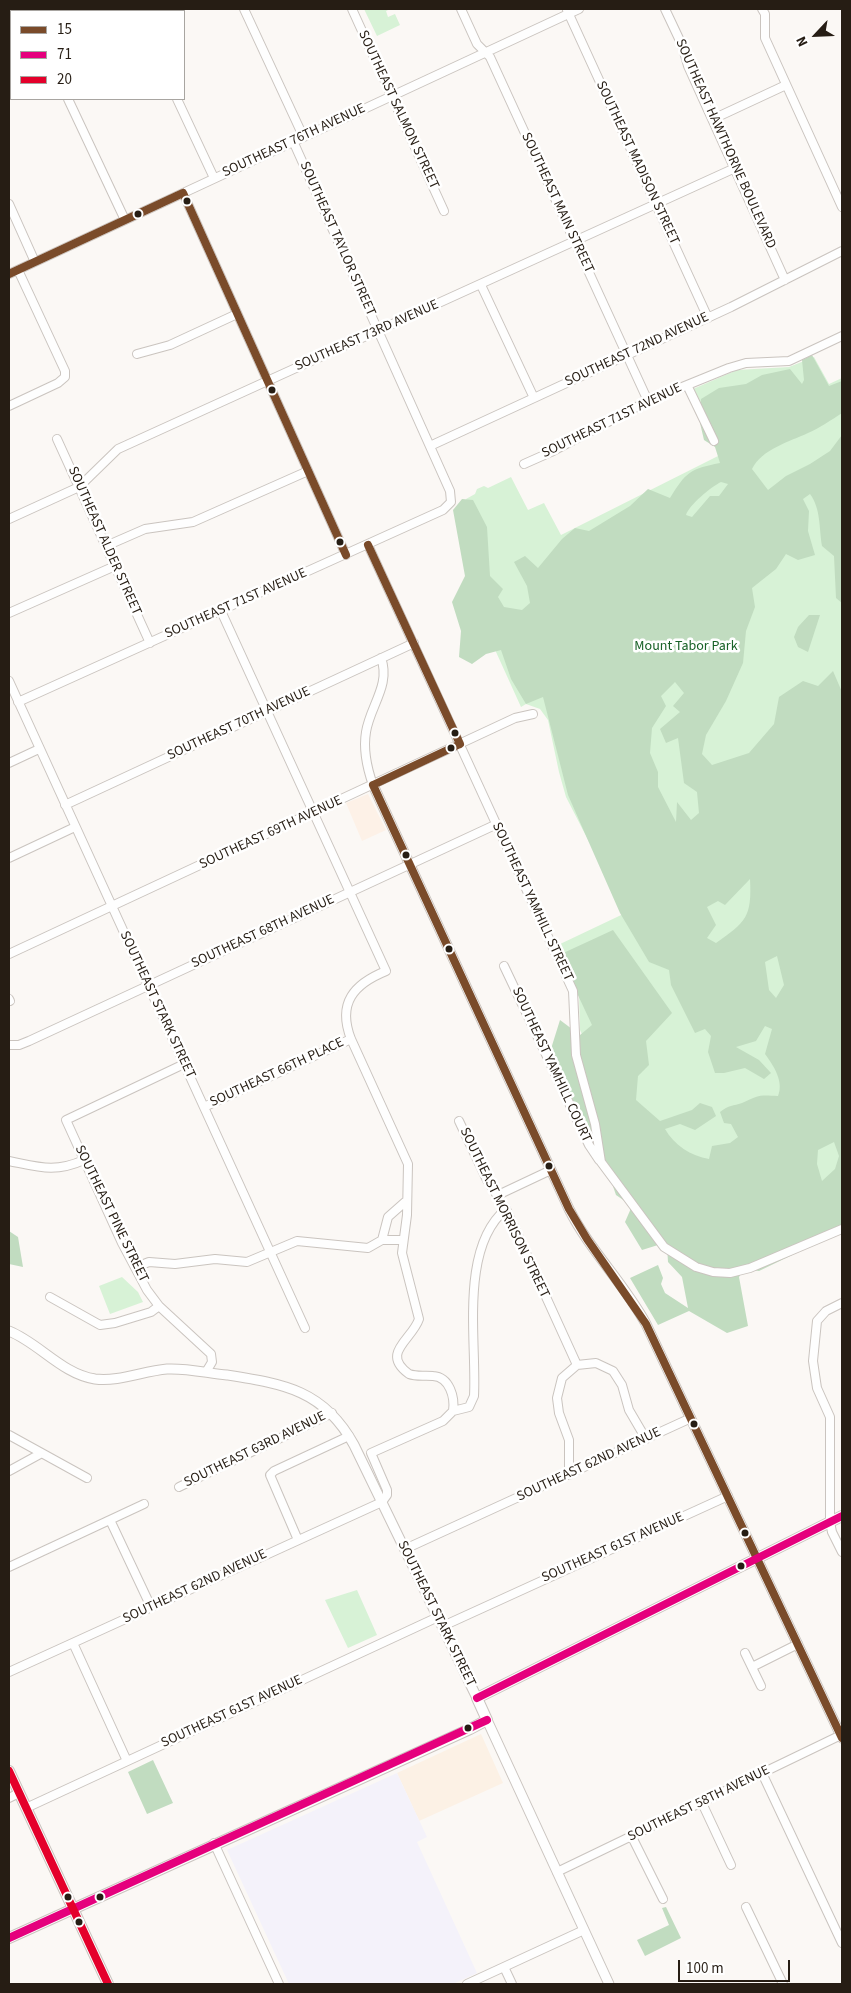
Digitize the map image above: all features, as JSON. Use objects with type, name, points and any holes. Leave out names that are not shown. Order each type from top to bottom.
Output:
[{"type":"main road","points":[[477,1698],[842,1516]]},
{"type":"main road","name":"SOUTHEAST STARK STREET","points":[[477,1698],[487,1720]]},
{"type":"main road","points":[[9,1938],[487,1720]]},
{"type":"main road","points":[[9,1771],[108,1984]]},
{"type":"street","points":[[244,9],[303,136]]},
{"type":"street","name":"SOUTHEAST SALMON STREET","points":[[352,9],[444,211]]},
{"type":"street","name":"SOUTHEAST MAIN STREET","points":[[460,9],[477,44],[490,57],[648,401]]},
{"type":"street","name":"SOUTHEAST 76TH AVENUE","points":[[9,274],[485,52],[568,11],[579,9]]},
{"type":"street","name":"SOUTHEAST HAWTHORNE BOULEVARD","points":[[665,9],[785,280]]},
{"type":"street","points":[[762,9],[765,14],[765,38],[842,207]]},
{"type":"street","name":"SOUTHEAST MADISON STREET","points":[[568,11],[708,318]]},
{"type":"street","points":[[713,119],[786,85]]},
{"type":"street","points":[[68,100],[125,220]]},
{"type":"street","points":[[177,100],[214,178]]},
{"type":"street","name":"SOUTHEAST TAYLOR STREET","points":[[293,141],[430,446],[450,492],[451,502]]},
{"type":"street","name":"SOUTHEAST 73RD AVENUE","points":[[9,519],[79,487],[118,449],[734,168]]},
{"type":"street","points":[[183,193],[346,555]]},
{"type":"street","points":[[9,204],[36,262]]},
{"type":"street","name":"SOUTHEAST 72ND AVENUE","points":[[430,446],[708,318],[842,251]]},
{"type":"street","points":[[9,406],[58,383],[65,377],[65,371],[18,270]]},
{"type":"street","points":[[480,285],[534,398]]},
{"type":"street","points":[[137,354],[170,345],[237,314]]},
{"type":"street","name":"SOUTHEAST 71ST AVENUE","points":[[524,464],[551,452],[648,401],[687,384],[741,364],[789,361],[842,336]]},
{"type":"street","points":[[687,384],[714,440]]},
{"type":"street","name":"SOUTHEAST ALDER STREET","points":[[57,439],[150,643]]},
{"type":"street","points":[[106,546],[145,529],[193,522],[308,470]]},
{"type":"street","name":"SOUTHEAST 71ST AVENUE","points":[[18,702],[368,545],[443,510],[451,502]]},
{"type":"street","name":"SOUTHEAST YAMHILL STREET","points":[[368,545],[574,994],[576,1055],[594,1124],[601,1162],[664,1247],[684,1262],[708,1271],[725,1274],[750,1268],[842,1228]]},
{"type":"street","points":[[9,614],[115,566]]},
{"type":"street","points":[[221,611],[386,971],[364,982],[350,999],[345,1019],[351,1039],[408,1164],[402,1253],[418,1319],[415,1329],[400,1345],[399,1364],[409,1374],[436,1376],[446,1382],[453,1397],[453,1411]]},
{"type":"street","name":"SOUTHEAST 70TH AVENUE","points":[[65,805],[414,643]]},
{"type":"street","points":[[381,658],[384,680],[368,724],[365,742],[367,763],[373,785],[581,1231],[640,1312],[842,1736]]},
{"type":"street","name":"SOUTHEAST STARK STREET","points":[[9,682],[306,1328]]},
{"type":"street","name":"SOUTHEAST 69TH AVENUE","points":[[9,954],[313,814],[515,718],[533,714]]},
{"type":"street","points":[[9,764],[39,749]]},
{"type":"street","name":"SOUTHEAST 68TH AVENUE","points":[[9,1045],[19,1045],[29,1041],[497,824]]},
{"type":"street","points":[[9,858],[75,827]]},
{"type":"street","name":"SOUTHEAST YAMHILL COURT","points":[[504,966],[589,1145],[601,1162]]},
{"type":"street","name":"SOUTHEAST 66TH PLACE","points":[[204,1107],[351,1039]]},
{"type":"street","name":"SOUTHEAST PINE STREET","points":[[184,1064],[66,1120],[147,1290],[160,1306],[209,1350],[212,1362],[206,1372]]},
{"type":"street","name":"SOUTHEAST MORRISON STREET","points":[[459,1120],[487,1180],[506,1209],[577,1365]]},
{"type":"street","points":[[9,1161],[51,1169],[69,1167],[84,1160]]},
{"type":"street","points":[[498,1195],[551,1170]]},
{"type":"street","points":[[382,1240],[388,1217],[405,1202]]},
{"type":"street","points":[[382,1502],[387,1495],[387,1490],[371,1453],[443,1421],[453,1411],[465,1410],[469,1407],[474,1396],[473,1322],[479,1251],[499,1214],[506,1209]]},
{"type":"street","points":[[136,1267],[149,1262],[176,1264],[215,1259],[247,1262],[296,1241],[368,1248],[382,1240],[402,1240]]},
{"type":"street","points":[[50,1297],[100,1325],[114,1324],[150,1312],[160,1306]]},
{"type":"street","points":[[842,1303],[826,1311],[817,1321],[813,1361],[817,1388],[830,1417],[830,1522],[832,1532],[842,1552]]},
{"type":"street","name":"SOUTHEAST STARK STREET","points":[[9,1331],[26,1339],[67,1367],[93,1378],[113,1379],[167,1369],[206,1372],[286,1386],[306,1394],[332,1413],[349,1436],[477,1698]]},
{"type":"street","points":[[569,1475],[569,1440],[559,1414],[557,1398],[562,1378],[577,1365],[596,1363],[613,1371],[622,1385],[629,1410],[646,1439]]},
{"type":"street","name":"SOUTHEAST 63RD AVENUE","points":[[179,1487],[332,1413]]},
{"type":"street","name":"SOUTHEAST 62ND AVENUE","points":[[405,1549],[691,1418]]},
{"type":"street","points":[[9,1435],[40,1454],[87,1478]]},
{"type":"street","points":[[298,1540],[270,1475],[274,1470],[349,1436]]},
{"type":"street","points":[[9,1471],[40,1454]]},
{"type":"street","name":"SOUTHEAST 61ST AVENUE","points":[[443,1626],[728,1496]]},
{"type":"street","name":"SOUTHEAST 62ND AVENUE","points":[[9,1672],[382,1502]]},
{"type":"street","points":[[9,1567],[144,1504]]},
{"type":"street","points":[[110,1520],[151,1607]]},
{"type":"street","name":"SOUTHEAST 61ST AVENUE","points":[[26,1808],[438,1617]]},
{"type":"street","points":[[73,1643],[127,1761]]},
{"type":"street","points":[[752,1667],[798,1644]]},
{"type":"street","points":[[745,1653],[761,1686]]},
{"type":"street","name":"SOUTHEAST STARK STREET","points":[[487,1720],[609,1984]]},
{"type":"street","name":"SOUTHEAST 58TH AVENUE","points":[[557,1872],[842,1736]]},
{"type":"street","points":[[762,1774],[842,1943]]},
{"type":"street","points":[[9,1798],[19,1793]]},
{"type":"street","points":[[702,1803],[731,1865]]},
{"type":"street","points":[[632,1837],[663,1899]]},
{"type":"street","points":[[214,1843],[279,1984]]},
{"type":"street","points":[[746,1907],[783,1984]]},
{"type":"street","points":[[467,1984],[584,1930]]},
{"type":"street","points":[[504,1967],[512,1984]]},
{"type":"shaded area","points":[[368,794],[386,830],[362,841],[346,803]]},
{"type":"shaded area","points":[[481,1734],[503,1783],[419,1821],[397,1773]]},
{"type":"shaded area","points":[[397,1773],[427,1837],[417,1842],[477,1973],[453,1984],[289,1984],[227,1850]]},
{"type":"green space","points":[[364,9],[390,9],[386,11],[388,17],[395,14],[400,25],[377,36]]},
{"type":"green space","name":"Mount Tabor Park","points":[[812,355],[829,386],[842,381],[842,413],[817,429],[769,451],[756,462],[752,469],[768,490],[786,476],[830,451],[842,435],[842,603],[836,598],[834,556],[822,546],[818,512],[810,494],[803,499],[809,511],[808,531],[815,555],[798,560],[786,554],[776,569],[752,588],[755,607],[746,631],[743,663],[726,701],[706,735],[702,754],[712,765],[749,753],[774,724],[779,697],[803,681],[818,686],[833,671],[842,692],[842,1231],[759,1271],[744,1269],[739,1277],[748,1326],[727,1333],[689,1311],[658,1325],[630,1278],[658,1265],[663,1278],[661,1284],[665,1293],[688,1308],[682,1277],[668,1262],[667,1246],[658,1245],[642,1250],[625,1222],[632,1206],[616,1195],[596,1137],[578,1133],[550,1052],[560,1020],[580,1035],[592,1025],[559,955],[613,930],[672,1013],[646,1041],[649,1065],[638,1076],[636,1100],[660,1121],[692,1110],[700,1103],[712,1107],[716,1116],[695,1130],[680,1124],[665,1129],[678,1145],[696,1155],[709,1159],[712,1146],[730,1143],[738,1137],[731,1124],[724,1123],[720,1112],[756,1097],[778,1096],[780,1091],[779,1080],[775,1069],[765,1054],[772,1029],[765,1026],[756,1041],[736,1047],[759,1060],[771,1073],[764,1079],[745,1068],[715,1073],[708,1052],[711,1036],[705,1029],[695,1033],[671,985],[669,970],[649,962],[620,913],[568,795],[543,697],[526,704],[511,679],[501,650],[486,654],[472,664],[459,657],[461,631],[452,602],[465,576],[453,510],[462,499],[473,500],[487,527],[490,576],[503,589],[498,597],[504,607],[522,610],[530,603],[527,586],[514,562],[525,556],[538,568],[562,539],[575,528],[589,531],[630,506],[648,489],[670,498],[680,482],[690,473],[702,467],[720,463],[715,447],[704,440],[700,423],[701,399],[719,388],[746,384],[762,375],[790,369],[802,384],[804,380],[802,360]],"holes":[[[721,482],[728,484],[719,496],[710,496],[692,517],[686,515],[696,501]],[[675,682],[684,693],[673,706],[680,712],[660,729],[666,743],[678,738],[684,783],[697,792],[699,813],[691,820],[677,802],[676,822],[658,787],[658,772],[650,753],[652,728],[666,706],[661,696]],[[750,879],[750,902],[745,917],[740,924],[716,943],[707,938],[716,925],[707,907],[718,901],[725,905]],[[777,956],[784,985],[776,998],[769,990],[765,962]],[[834,1142],[839,1156],[835,1169],[822,1181],[817,1164],[818,1150]]]},
{"type":"green space","name":"Mount Tabor Park","points":[[814,357],[829,384],[842,378],[842,1218],[738,1259],[584,1039],[580,1030],[579,993],[558,945],[676,889],[622,906],[566,797],[548,720],[540,709],[526,704],[521,707],[467,588],[468,505],[466,499],[475,494],[477,489],[484,486],[488,488],[511,477],[528,510],[544,503],[561,535],[724,453],[693,389],[737,370],[789,367]]},
{"type":"green space","points":[[809,615],[820,615],[808,652],[798,647],[794,637],[798,627]]},
{"type":"green space","points":[[9,1231],[18,1237],[23,1267],[9,1264]]},
{"type":"green space","points":[[122,1277],[138,1292],[143,1302],[110,1314],[99,1286]]},
{"type":"green space","points":[[357,1590],[377,1635],[348,1648],[325,1600]]},
{"type":"green space","points":[[153,1760],[173,1803],[147,1814],[128,1772]]},
{"type":"green space","points":[[666,1907],[681,1938],[645,1956],[637,1940],[669,1925],[662,1908]]},
{"type":"transit line","name":"15","points":[[183,193],[346,555]]},
{"type":"transit line","name":"15","points":[[9,274],[183,193]]},
{"type":"transit line","name":"15","points":[[368,545],[460,744]]},
{"type":"transit line","name":"15","points":[[373,785],[460,744]]},
{"type":"transit line","name":"15","points":[[373,785],[569,1209],[587,1239],[646,1324],[842,1738]]},
{"type":"transit line","name":"71","points":[[477,1698],[842,1516]]},
{"type":"transit line","name":"71","points":[[9,1938],[487,1720]]},
{"type":"transit line","name":"20","points":[[9,1771],[108,1984]]}]
